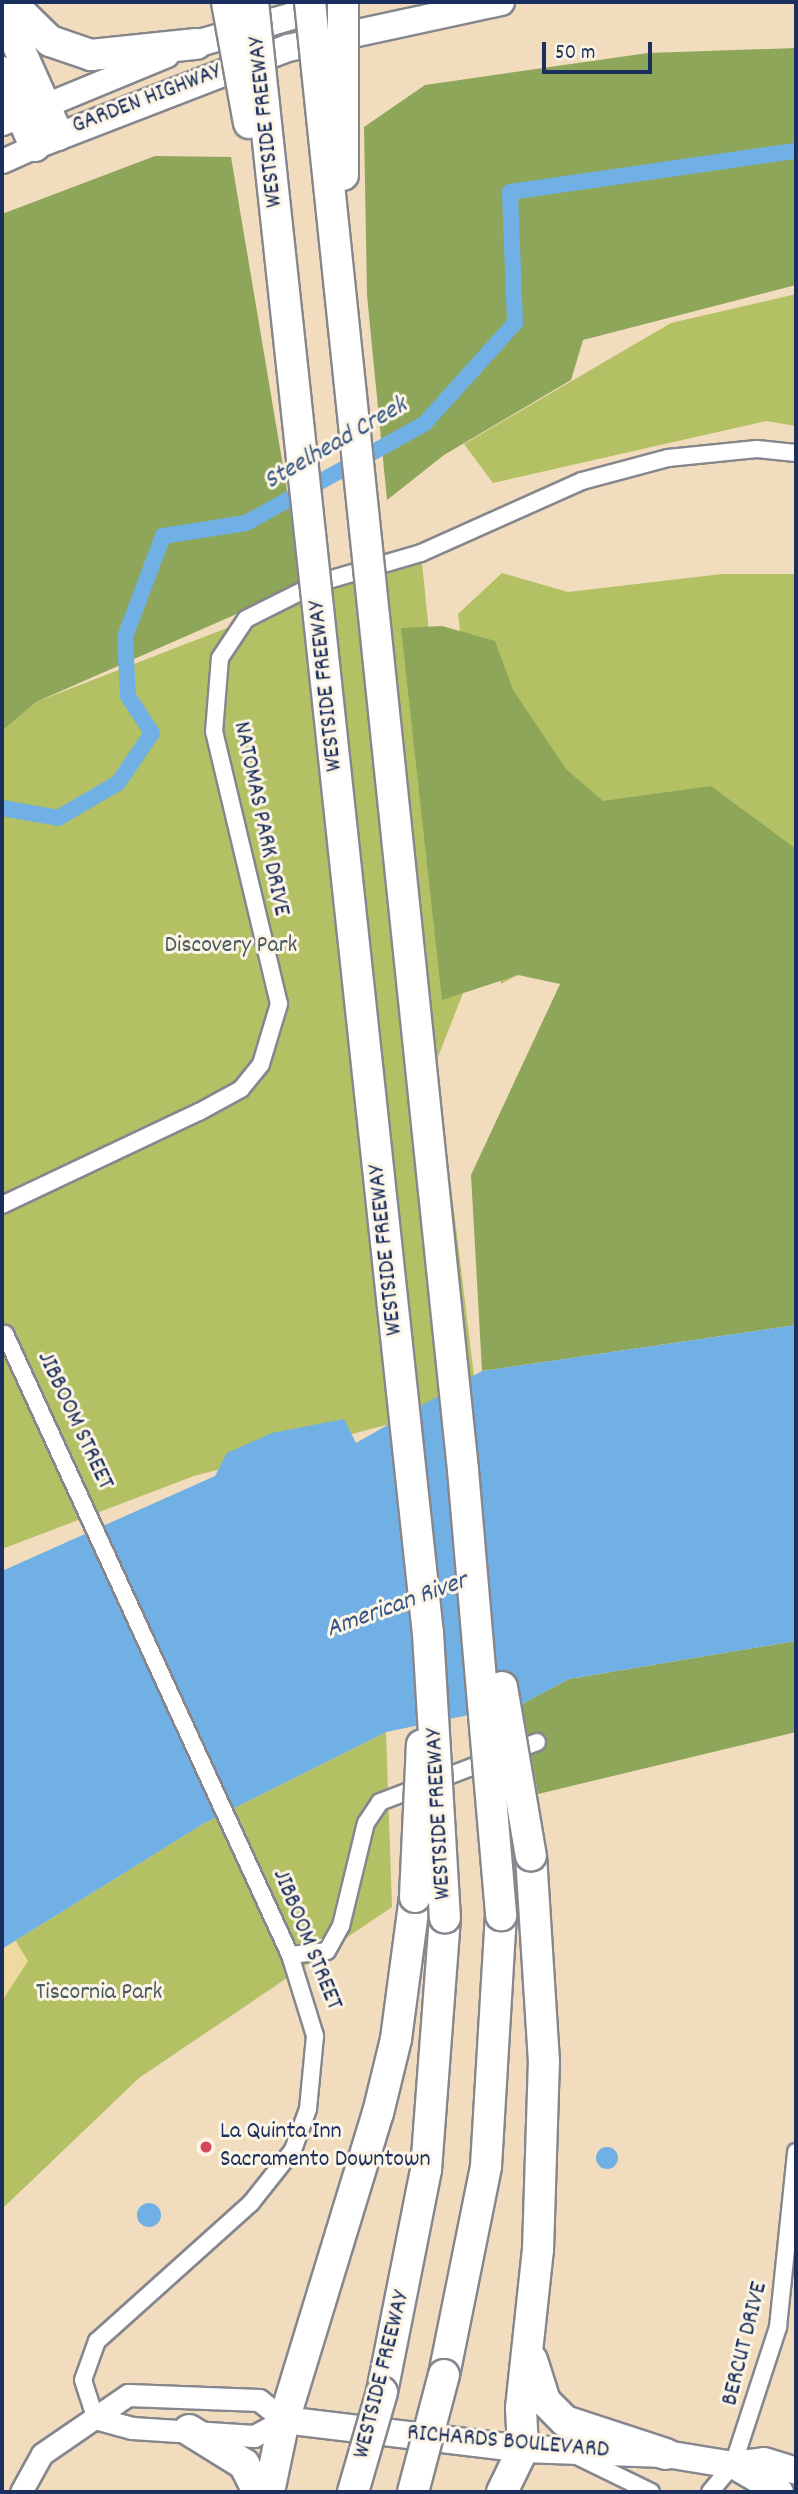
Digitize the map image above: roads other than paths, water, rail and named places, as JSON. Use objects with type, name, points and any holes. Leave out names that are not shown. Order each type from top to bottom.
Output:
[{"type":"highway","points":[[10,2],[50,41],[91,55],[196,44]]},
{"type":"highway","points":[[227,2],[290,350]]},
{"type":"highway","name":"WESTSIDE FREEWAY","points":[[253,2],[428,1633],[445,1917],[426,2170],[382,2392],[353,2492]]},
{"type":"highway","points":[[310,2],[463,1470],[501,1915],[486,2166],[444,2375],[413,2492]]},
{"type":"highway","points":[[341,302],[342,2]]},
{"type":"highway","points":[[2,10],[21,114]]},
{"type":"highway","points":[[2,72],[21,114],[46,140]]},
{"type":"highway","points":[[463,1470],[531,1856],[544,2062],[523,2449],[502,2492]]},
{"type":"highway","points":[[269,2492],[284,2420],[378,2113],[396,2039],[415,1897],[428,1633]]},
{"type":"highway","points":[[530,2350],[540,2389],[559,2416],[666,2454]]},
{"type":"highway","points":[[189,2430],[244,2464],[258,2492]]},
{"type":"main road","name":"GARDEN HIGHWAY","points":[[21,114],[196,44],[342,2]]},
{"type":"main road","name":"GARDEN HIGHWAY","points":[[2,161],[46,140],[288,48],[501,2]]},
{"type":"main road","name":"RICHARDS BOULEVARD","points":[[284,2420],[523,2449],[666,2454],[733,2465],[764,2461],[796,2471]]},
{"type":"main road","name":"RICHARDS BOULEVARD","points":[[733,2465],[780,2492]]},
{"type":"street","name":"NATOMAS PARK DRIVE","points":[[2,1205],[200,1112],[241,1089],[261,1065],[279,1004],[214,732],[220,658],[246,619],[318,583],[421,553],[582,481],[668,458],[757,449],[796,453]]},
{"type":"street","name":"JIBBOOM STREET","points":[[5,1334],[290,1955],[315,2036],[313,2081],[298,2139],[251,2203],[97,2341],[83,2381],[95,2418]]},
{"type":"street","points":[[290,1955],[314,1952],[334,1939],[373,1809],[537,1742]]},
{"type":"street","name":"BERCUT DRIVE","points":[[710,2492],[733,2465],[783,2308],[796,2152]]},
{"type":"street","points":[[21,2492],[43,2454],[128,2395],[259,2399],[284,2420],[254,2436],[95,2418]]},
{"type":"street","points":[[568,2452],[651,2492]]},
{"type":"water","name":"American River","points":[[796,1325],[796,1641],[569,1679],[522,1704],[386,1732],[203,1824],[2,1949],[2,1571],[215,1476],[227,1453],[272,1433],[344,1419],[356,1443],[482,1371]]},
{"type":"water","points":[[607,2147],[615,2150],[618,2158],[615,2166],[607,2169],[599,2166],[596,2158],[599,2150]]},
{"type":"water","points":[[149,2203],[158,2206],[161,2215],[158,2224],[149,2227],[140,2224],[137,2215],[140,2206]]},
{"type":"waterway","name":"Steelhead Creek","points":[[2,808],[58,818],[118,783],[152,733],[128,696],[125,637],[163,536],[246,523],[424,424],[515,323],[510,192],[796,151]]},
{"type":"place","name":"La Quinta Inn Sacramento Downtown","points":[[206,2147]]},
{"type":"park label","name":"Discovery Park","points":[[231,947]]},
{"type":"park label","name":"Tiscornia Park","points":[[99,1994]]}]
